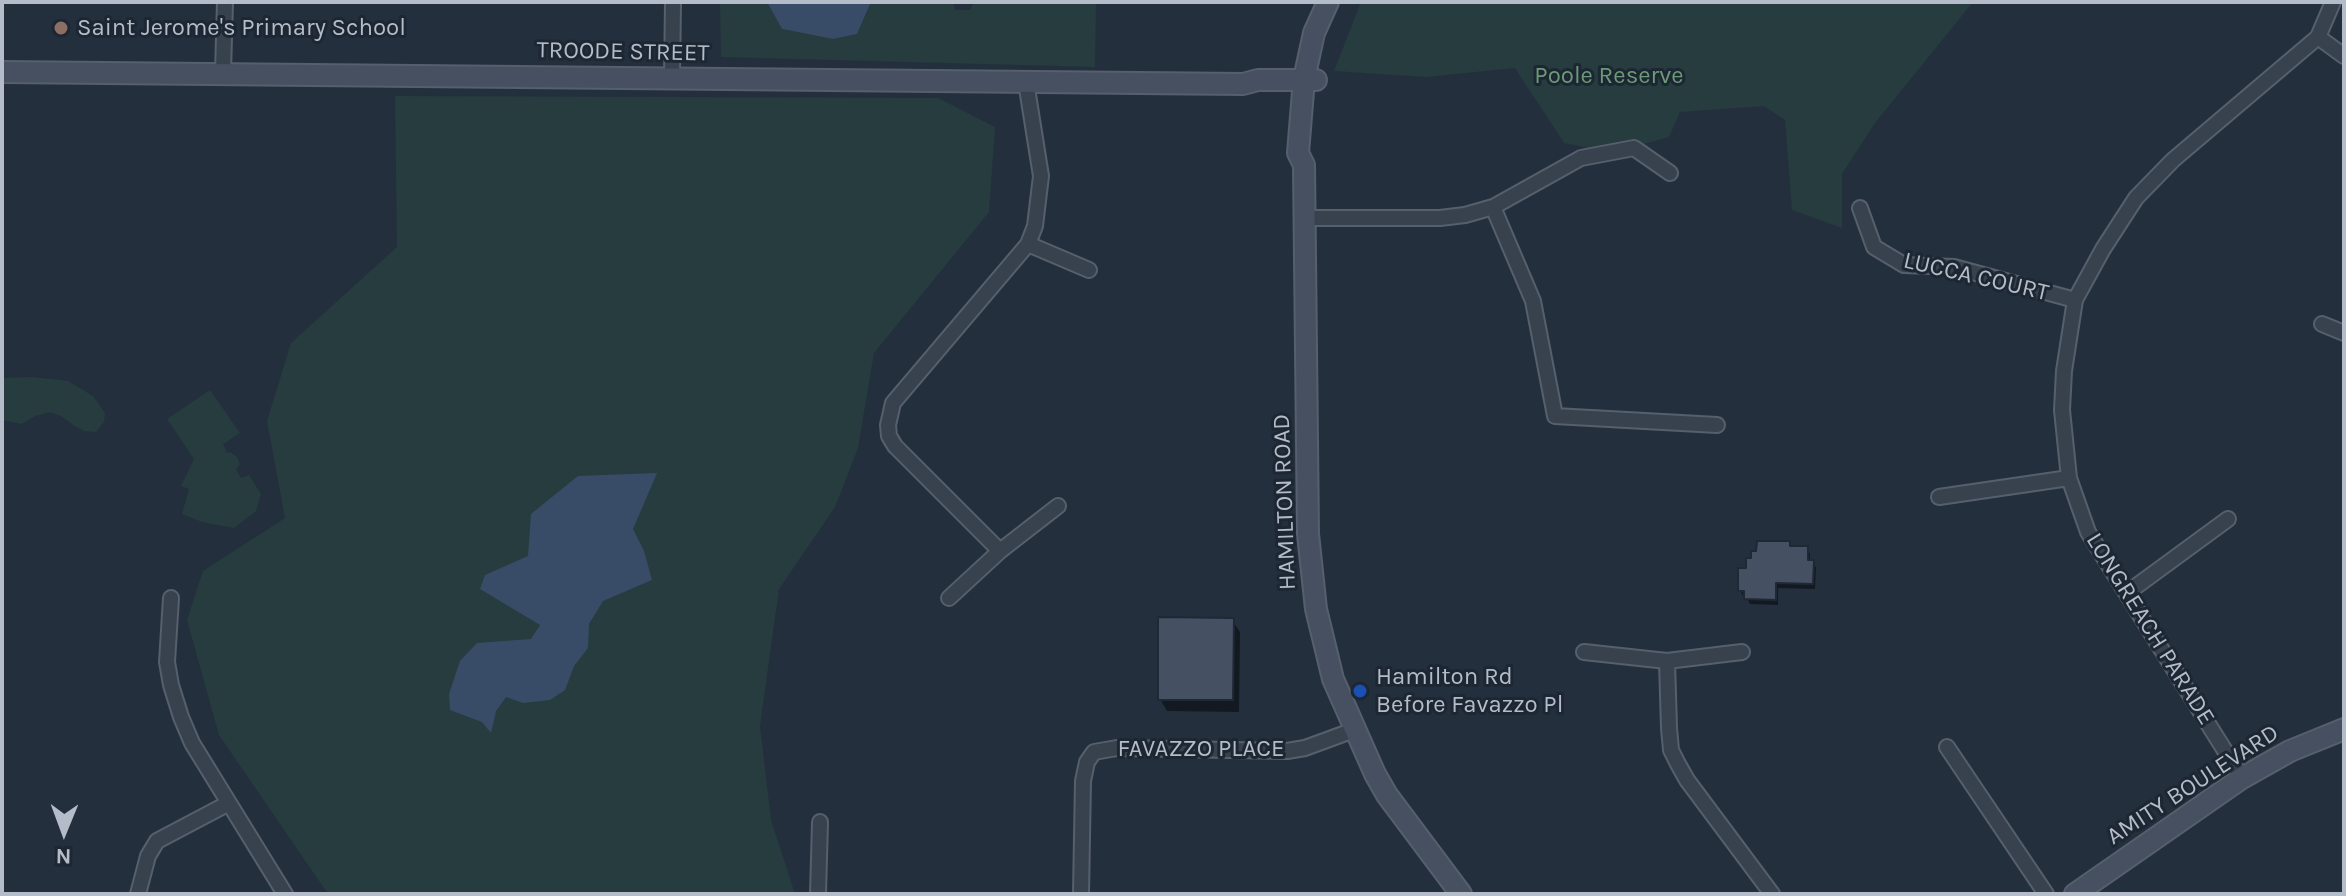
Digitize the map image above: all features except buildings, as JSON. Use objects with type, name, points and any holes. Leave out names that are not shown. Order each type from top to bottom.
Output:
[{"type":"street","points":[[223,72],[225,2]]},
{"type":"street","points":[[672,79],[673,2]]},
{"type":"street","name":"LONGREACH PARADE","points":[[2242,778],[2088,532],[2069,478],[2062,410],[2064,371],[2075,300],[2136,198],[2173,160],[2318,37],[2333,2]]},
{"type":"street","name":"HAMILTON ROAD","points":[[1325,9],[1314,33],[1310,86],[1311,153],[1304,165],[1311,576],[1333,679],[1354,730],[1387,795],[1461,894]]},
{"type":"street","points":[[2318,37],[2344,56]]},
{"type":"street","name":"TROODE STREET","points":[[2,72],[1243,84],[1258,80],[1310,86]]},
{"type":"street","points":[[1000,551],[895,446],[889,436],[888,425],[893,403],[1028,244],[1035,226],[1041,176],[1026,82]]},
{"type":"street","points":[[1305,218],[1440,218],[1465,215],[1493,207],[1581,158],[1634,148],[1670,173]]},
{"type":"street","points":[[1493,207],[1533,301],[1555,416],[1717,425]]},
{"type":"street","name":"LUCCA COURT","points":[[1860,208],[1874,247],[1904,265],[1954,267],[2075,300]]},
{"type":"street","points":[[1028,244],[1089,270]]},
{"type":"street","points":[[2322,324],[2344,333]]},
{"type":"street","points":[[1939,497],[2069,478]]},
{"type":"street","points":[[949,598],[1000,551],[1058,506]]},
{"type":"street","points":[[2127,593],[2228,519]]},
{"type":"street","points":[[171,598],[167,662],[171,685],[192,743],[285,894]]},
{"type":"street","points":[[1584,652],[1667,661],[1742,652]]},
{"type":"street","points":[[1667,661],[1671,750],[1687,780],[1772,894]]},
{"type":"street","name":"AMITY BOULEVARD","points":[[2075,894],[2242,778],[2290,751],[2344,729]]},
{"type":"street","name":"FAVAZZO PLACE","points":[[1081,894],[1083,781],[1087,762],[1094,752],[1117,748],[1287,751],[1305,748],[1354,730]]},
{"type":"street","points":[[1947,747],[2046,894]]},
{"type":"street","points":[[138,894],[148,856],[157,841],[229,803]]},
{"type":"street","points":[[818,894],[820,822]]},
{"type":"green space","points":[[720,2],[767,2],[782,29],[833,39],[857,34],[871,2],[953,2],[955,10],[970,10],[974,2],[1096,2],[1095,67],[721,57]]},
{"type":"green space","name":"Poole Reserve","points":[[1361,2],[1973,2],[1875,123],[1842,174],[1842,228],[1792,210],[1785,120],[1764,106],[1680,112],[1669,137],[1612,153],[1564,143],[1515,68],[1426,77],[1334,71]]},
{"type":"green space","points":[[395,96],[938,98],[995,127],[989,212],[874,353],[858,448],[835,507],[779,589],[760,726],[771,820],[795,894],[328,894],[219,735],[187,620],[203,571],[285,518],[267,421],[291,343],[397,247]]},
{"type":"green space","points":[[2,378],[68,381],[93,396],[105,413],[104,422],[96,432],[84,431],[50,412],[22,424],[2,420]]},
{"type":"green space","points":[[210,390],[240,433],[223,444],[227,453],[237,457],[240,464],[236,469],[241,478],[249,475],[261,494],[256,511],[234,528],[202,522],[182,514],[189,489],[181,486],[194,459],[167,419]]},
{"type":"water","points":[[767,2],[871,2],[857,34],[833,39],[782,29]]},
{"type":"water","points":[[657,473],[633,529],[644,551],[652,580],[603,601],[589,624],[588,648],[574,666],[565,690],[550,700],[523,703],[506,697],[496,711],[491,733],[482,722],[450,710],[449,694],[460,661],[477,643],[531,639],[540,625],[480,589],[485,575],[528,556],[531,514],[578,476]]},
{"type":"place","name":"Saint Jerome's Primary School","points":[[61,28]]},
{"type":"place","name":"Hamilton Rd Before Favazzo Pl","points":[[1360,691]]}]
